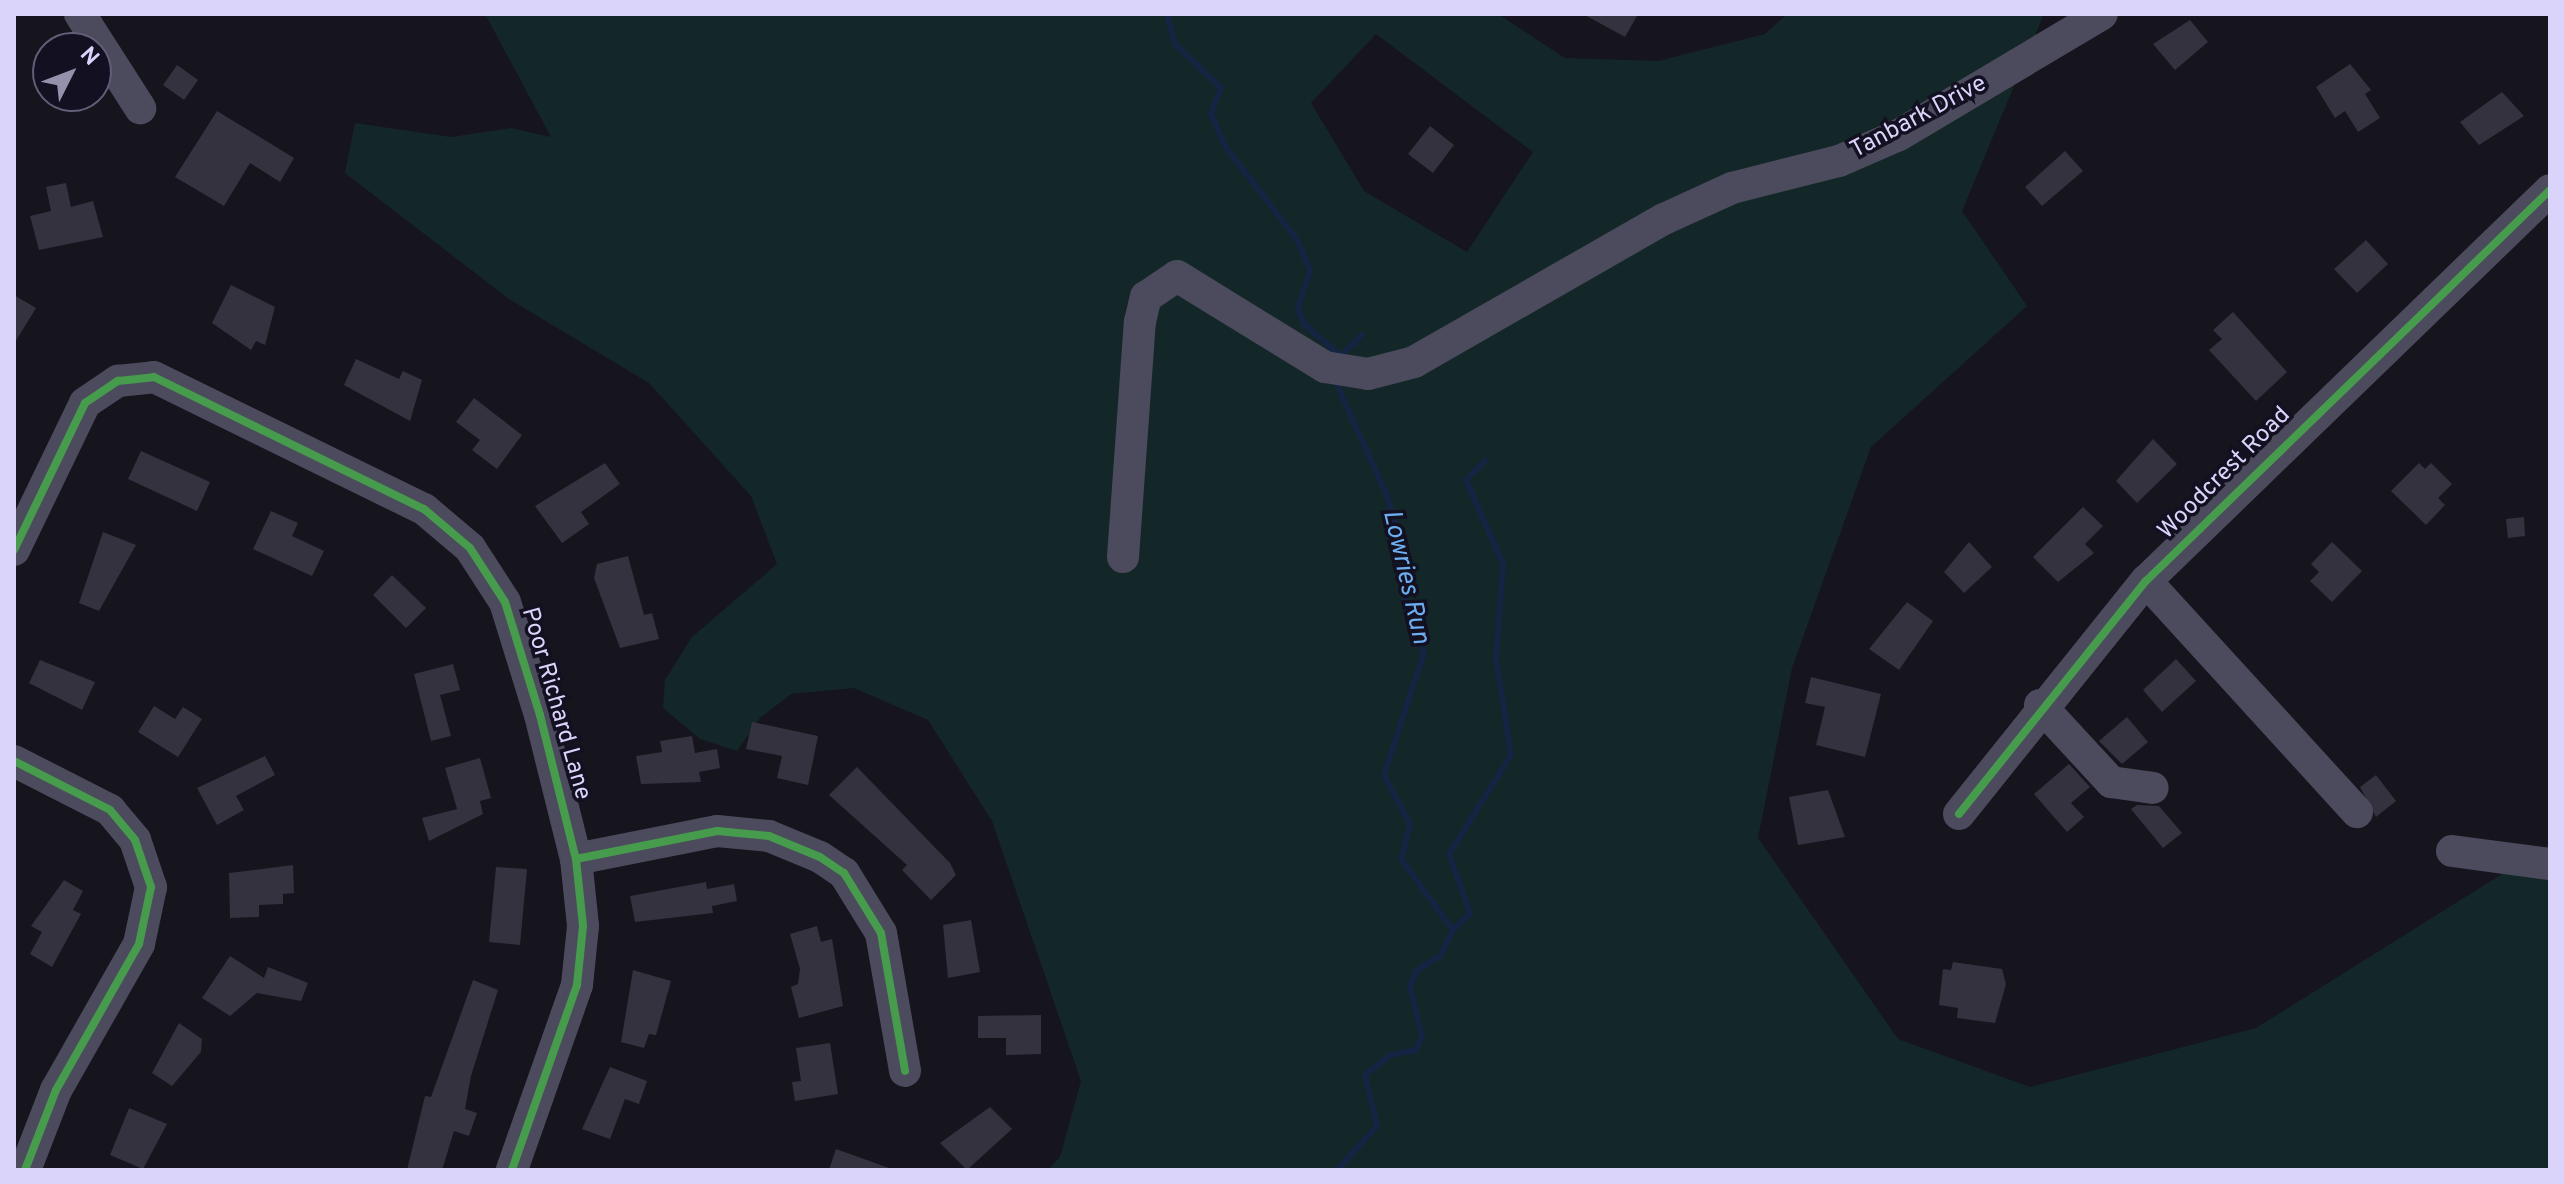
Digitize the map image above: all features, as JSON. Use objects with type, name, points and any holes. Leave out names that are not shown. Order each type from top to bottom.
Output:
[{"type":"street","points":[[80,14],[140,108]]},
{"type":"street","name":"Tanbark Drive","points":[[1123,557],[1140,322],[1146,297],[1177,276],[1277,342],[1325,367],[1368,374],[1414,362],[1637,233],[1732,188],[1839,161],[1899,135],[2102,14]]},
{"type":"street","name":"Woodcrest Road","points":[[1959,814],[2040,705],[2146,581],[2550,190]]},
{"type":"street","name":"Poor Richard Lane","points":[[14,550],[85,403],[118,381],[154,377],[424,509],[470,548],[505,602],[576,859],[583,926],[577,985],[512,1170]]},
{"type":"street","points":[[2146,581],[2357,812]]},
{"type":"street","points":[[2040,705],[2111,782],[2153,788]]},
{"type":"street","points":[[14,761],[110,810],[139,847],[151,887],[139,944],[56,1090],[25,1170]]},
{"type":"street","points":[[576,859],[717,831],[769,836],[820,857],[844,873],[881,933],[905,1071]]},
{"type":"street","points":[[2452,851],[2550,864]]},
{"type":"green space","points":[[485,14],[1498,14],[1565,58],[1658,61],[1765,34],[1787,14],[2044,14],[1962,211],[2027,306],[1871,447],[1792,668],[1758,838],[1898,1039],[2030,1087],[2256,1028],[2550,844],[2550,1170],[1048,1170],[1060,1157],[1081,1081],[992,821],[928,720],[854,688],[791,694],[760,718],[737,751],[700,739],[663,708],[665,680],[692,637],[777,564],[751,496],[649,383],[509,299],[345,173],[355,123],[451,137],[511,128],[551,137]],"holes":[[[1376,34],[1533,152],[1467,252],[1364,191],[1311,103]]]},
{"type":"building","points":[[1583,14],[1638,14],[1625,37]]},
{"type":"building","points":[[2190,20],[2208,42],[2175,70],[2153,44]]},
{"type":"building","points":[[2350,64],[2371,90],[2365,94],[2380,118],[2358,132],[2345,111],[2335,118],[2316,87]]},
{"type":"building","points":[[177,65],[198,80],[184,100],[163,85]]},
{"type":"building","points":[[2502,92],[2524,116],[2479,145],[2460,122]]},
{"type":"building","points":[[217,111],[294,158],[280,182],[250,163],[224,206],[175,177]]},
{"type":"building","points":[[1430,126],[1454,145],[1433,173],[1408,154]]},
{"type":"building","points":[[2065,151],[2083,171],[2042,206],[2025,187]]},
{"type":"building","points":[[66,183],[71,207],[93,201],[103,237],[39,250],[30,216],[51,211],[46,187]]},
{"type":"building","points":[[2366,240],[2388,264],[2357,293],[2334,269]]},
{"type":"building","points":[[231,285],[275,307],[265,345],[256,341],[251,350],[212,323]]},
{"type":"building","points":[[14,295],[36,308],[14,344]]},
{"type":"building","points":[[2233,312],[2287,372],[2256,401],[2209,350],[2222,339],[2213,330]]},
{"type":"building","points":[[356,359],[399,379],[403,371],[422,380],[410,421],[344,385]]},
{"type":"building","points":[[474,398],[522,435],[497,469],[472,450],[480,440],[456,422]]},
{"type":"building","points":[[2153,439],[2177,464],[2137,503],[2116,481]]},
{"type":"building","points":[[141,451],[210,482],[197,511],[128,479]]},
{"type":"building","points":[[605,463],[620,484],[581,512],[589,524],[562,543],[535,506]]},
{"type":"building","points":[[2419,463],[2425,469],[2431,463],[2452,484],[2438,498],[2445,505],[2426,525],[2391,491]]},
{"type":"building","points":[[2083,507],[2103,526],[2085,544],[2094,553],[2058,582],[2033,557]]},
{"type":"building","points":[[271,511],[298,523],[292,536],[324,551],[312,576],[253,549]]},
{"type":"building","points":[[2524,517],[2525,536],[2508,538],[2506,519]]},
{"type":"building","points":[[103,532],[136,545],[99,611],[79,603]]},
{"type":"building","points":[[1969,542],[1992,567],[1964,593],[1944,572]]},
{"type":"building","points":[[2332,542],[2362,571],[2332,602],[2310,581],[2319,572],[2311,564]]},
{"type":"building","points":[[628,556],[644,615],[652,613],[659,639],[620,648],[594,578],[597,564]]},
{"type":"building","points":[[392,575],[426,608],[406,628],[373,595]]},
{"type":"building","points":[[1907,602],[1933,621],[1899,670],[1869,649]]},
{"type":"building","points":[[2176,659],[2196,681],[2162,712],[2143,690]]},
{"type":"building","points":[[40,660],[95,682],[82,710],[29,683]]},
{"type":"building","points":[[453,664],[460,690],[440,695],[451,736],[431,741],[414,674]]},
{"type":"building","points":[[1811,677],[1881,694],[1865,757],[1816,745],[1825,707],[1805,703]]},
{"type":"building","points":[[154,706],[175,719],[183,707],[202,719],[178,757],[138,732]]},
{"type":"building","points":[[2127,717],[2148,742],[2122,764],[2099,741]]},
{"type":"building","points":[[752,722],[818,736],[808,785],[777,778],[782,756],[746,749]]},
{"type":"building","points":[[692,736],[695,753],[717,749],[720,768],[699,772],[701,782],[641,784],[636,756],[662,752],[660,741]]},
{"type":"building","points":[[265,756],[275,775],[236,796],[244,810],[217,825],[197,788]]},
{"type":"building","points":[[480,758],[491,798],[480,801],[483,814],[429,841],[422,818],[457,809],[445,768]]},
{"type":"building","points":[[2069,764],[2090,787],[2071,803],[2084,817],[2067,832],[2034,794]]},
{"type":"building","points":[[857,767],[950,863],[956,875],[931,900],[902,870],[907,865],[829,795]]},
{"type":"building","points":[[2376,775],[2396,801],[2376,817],[2360,787]]},
{"type":"building","points":[[1828,790],[1845,837],[1798,845],[1789,797]]},
{"type":"building","points":[[2137,805],[2159,806],[2182,833],[2163,848],[2131,809]]},
{"type":"building","points":[[293,865],[294,893],[283,894],[283,904],[259,905],[259,917],[230,918],[229,873]]},
{"type":"building","points":[[496,867],[527,869],[520,945],[489,942]]},
{"type":"building","points":[[64,880],[83,891],[73,910],[81,914],[52,967],[30,954],[42,932],[31,926]]},
{"type":"building","points":[[706,882],[707,889],[734,884],[737,901],[712,906],[713,913],[635,922],[630,896]]},
{"type":"building","points":[[971,920],[980,972],[948,978],[943,925]]},
{"type":"building","points":[[817,926],[821,942],[832,939],[843,1006],[799,1018],[791,987],[798,984],[800,969],[790,934]]},
{"type":"building","points":[[230,956],[264,978],[268,967],[308,983],[301,1001],[257,993],[230,1016],[202,998]]},
{"type":"building","points":[[1953,962],[2002,969],[2006,984],[1995,1023],[1957,1018],[1958,1008],[1939,1005],[1943,969],[1951,970]]},
{"type":"building","points":[[633,970],[671,981],[656,1035],[649,1034],[644,1048],[621,1042]]},
{"type":"building","points":[[473,980],[498,990],[471,1076],[465,1109],[477,1113],[469,1136],[454,1131],[442,1170],[407,1170],[425,1096],[431,1097]]},
{"type":"building","points":[[1041,1015],[1041,1054],[1006,1055],[1006,1038],[978,1038],[978,1016]]},
{"type":"building","points":[[179,1023],[202,1039],[201,1052],[172,1086],[152,1073]]},
{"type":"building","points":[[830,1043],[838,1094],[795,1101],[792,1082],[801,1081],[796,1048]]},
{"type":"building","points":[[610,1067],[647,1081],[639,1104],[625,1099],[610,1139],[582,1129]]},
{"type":"building","points":[[990,1107],[1012,1129],[967,1170],[940,1143]]},
{"type":"building","points":[[129,1108],[167,1124],[143,1169],[110,1155]]},
{"type":"building","points":[[836,1149],[889,1168],[889,1170],[829,1170]]},
{"type":"waterway","name":"Lowries Run","points":[[1167,14],[1175,44],[1221,88],[1211,113],[1225,146],[1298,241],[1310,271],[1298,308],[1304,324],[1341,356]]},
{"type":"waterway","points":[[1341,356],[1362,335]]},
{"type":"waterway","name":"Lowries Run","points":[[1334,378],[1387,496],[1404,552],[1405,600],[1424,653],[1384,775],[1410,824],[1401,859],[1453,930],[1441,955],[1417,970],[1410,986],[1422,1037],[1416,1050],[1390,1055],[1365,1075],[1377,1126],[1337,1170]]},
{"type":"waterway","points":[[1453,930],[1470,913],[1449,854],[1511,755],[1496,658],[1503,564],[1466,480],[1485,461]]},
{"type":"cycle path","points":[[1959,814],[2146,581],[2550,190]]},
{"type":"cycle path","points":[[14,550],[85,403],[118,381],[154,377],[424,509],[470,548],[505,602],[540,715],[576,859],[583,926],[577,985],[512,1170]]},
{"type":"cycle path","points":[[14,761],[110,810],[135,840],[151,887],[139,944],[56,1090],[25,1170]]},
{"type":"cycle path","points":[[576,859],[717,831],[769,836],[820,857],[844,873],[881,933],[905,1071]]}]
